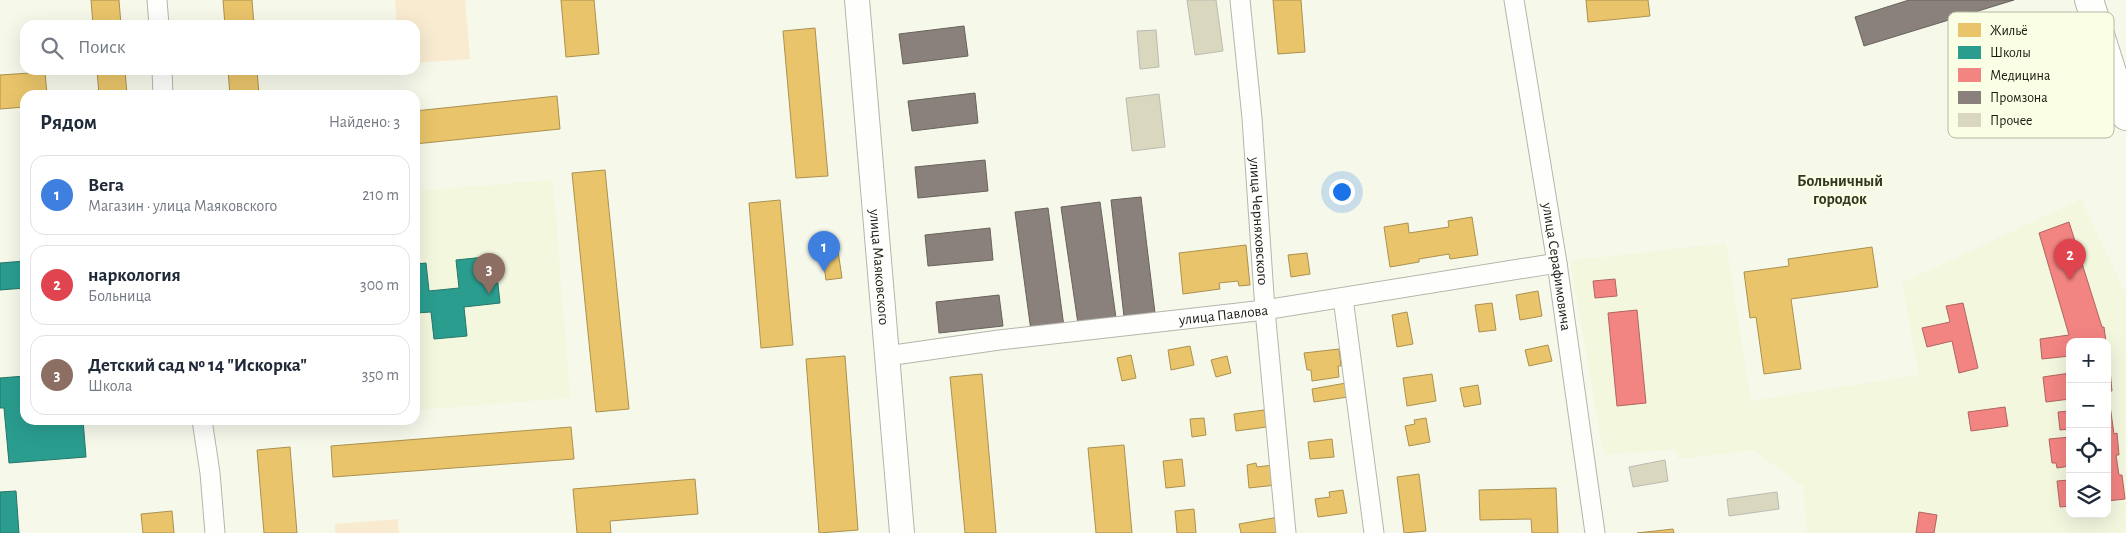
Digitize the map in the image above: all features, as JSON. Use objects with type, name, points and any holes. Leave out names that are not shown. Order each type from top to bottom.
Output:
[{"type":"main road","points":[[2089,0],[2093,12]]},
{"type":"main road","points":[[2114,78],[2126,116]]},
{"type":"street","points":[[157,0],[159,20]]},
{"type":"street","name":"улица Маяковского","points":[[857,0],[902,533]]},
{"type":"street","name":"улица Черняховского","points":[[1240,0],[1252,118],[1265,310],[1286,533]]},
{"type":"street","name":"улица Серафимовича","points":[[1514,0],[1557,263],[1595,533]]},
{"type":"street","points":[[162,75],[163,90]]},
{"type":"street","name":"улица Павлова","points":[[887,356],[999,340],[1265,310],[1557,263]]},
{"type":"street","points":[[1343,298],[1374,533]]},
{"type":"street","points":[[203,425],[215,533]]},
{"type":"shaded area","points":[[395,0],[465,0],[470,59],[420,63],[420,20],[397,20]]},
{"type":"shaded area","points":[[553,180],[570,398],[420,410],[420,191]]},
{"type":"shaded area","points":[[2081,199],[2126,295],[2126,533],[1807,533],[1803,486],[1753,450],[1678,459],[1676,449],[1604,455],[1570,261],[1726,243],[1751,401],[1919,375],[1902,283]]},
{"type":"shaded area","points":[[398,519],[399,533],[335,533],[335,524]]},
{"type":"building: Жильё","points":[[91,0],[119,0],[121,20],[93,20]]},
{"type":"building: Жильё","points":[[223,0],[252,0],[254,20],[225,20]]},
{"type":"building: Жильё","points":[[561,0],[594,0],[599,54],[566,57]]},
{"type":"building: Жильё","points":[[1273,0],[1301,0],[1305,52],[1278,54]]},
{"type":"building: Жильё","points":[[1586,0],[1648,0],[1650,16],[1588,22]]},
{"type":"building: Жильё","points":[[815,28],[828,176],[796,178],[783,31]]},
{"type":"building: Жильё","points":[[0,75],[45,75],[47,90],[20,90],[20,107],[0,109]]},
{"type":"building: Жильё","points":[[97,75],[125,75],[127,90],[99,90]]},
{"type":"building: Жильё","points":[[228,75],[257,75],[259,90],[230,90]]},
{"type":"building: Жильё","points":[[557,96],[560,129],[420,143],[420,110]]},
{"type":"building: Жильё","points":[[605,170],[629,409],[596,412],[572,173]]},
{"type":"building: Жильё","points":[[780,200],[793,345],[761,348],[749,203]]},
{"type":"building: Жильё","points":[[1472,217],[1478,255],[1450,259],[1449,254],[1419,259],[1419,262],[1390,267],[1384,227],[1408,223],[1409,233],[1449,227],[1448,221]]},
{"type":"building: Жильё","points":[[837,244],[842,278],[826,280],[821,246]]},
{"type":"building: Жильё","points":[[1246,245],[1250,285],[1239,286],[1238,281],[1219,283],[1220,289],[1183,294],[1179,253]]},
{"type":"building: Жильё","points":[[1872,247],[1878,287],[1791,299],[1801,369],[1764,374],[1756,317],[1750,318],[1744,272],[1789,266],[1788,259]]},
{"type":"building: Жильё","points":[[1307,253],[1310,274],[1291,277],[1288,255]]},
{"type":"building: Жильё","points":[[1538,291],[1542,316],[1520,320],[1516,295]]},
{"type":"building: Жильё","points":[[1492,303],[1496,330],[1479,332],[1475,305]]},
{"type":"building: Жильё","points":[[1407,312],[1413,344],[1397,347],[1392,315]]},
{"type":"building: Жильё","points":[[1548,345],[1552,361],[1529,366],[1525,350]]},
{"type":"building: Жильё","points":[[1190,346],[1194,365],[1171,370],[1168,350]]},
{"type":"building: Жильё","points":[[1339,349],[1341,366],[1338,366],[1339,377],[1312,381],[1311,370],[1307,370],[1304,353]]},
{"type":"building: Жильё","points":[[1131,355],[1136,378],[1122,381],[1117,358]]},
{"type":"building: Жильё","points":[[845,356],[858,530],[819,533],[806,359]]},
{"type":"building: Жильё","points":[[1227,356],[1231,373],[1216,377],[1211,360]]},
{"type":"building: Жильё","points":[[982,374],[996,533],[965,533],[950,377]]},
{"type":"building: Жильё","points":[[1432,374],[1436,401],[1407,406],[1403,378]]},
{"type":"building: Жильё","points":[[1346,383],[1348,397],[1314,402],[1312,389]]},
{"type":"building: Жильё","points":[[1478,385],[1481,404],[1464,407],[1460,388]]},
{"type":"building: Жильё","points":[[1264,410],[1267,427],[1236,431],[1234,414]]},
{"type":"building: Жильё","points":[[1204,418],[1206,435],[1192,437],[1190,419]]},
{"type":"building: Жильё","points":[[1426,418],[1430,442],[1409,446],[1405,426],[1415,424],[1414,420]]},
{"type":"building: Жильё","points":[[571,427],[574,459],[333,477],[331,446]]},
{"type":"building: Жильё","points":[[1332,439],[1334,457],[1310,459],[1308,442]]},
{"type":"building: Жильё","points":[[1124,445],[1132,533],[1096,533],[1088,448]]},
{"type":"building: Жильё","points":[[290,447],[297,533],[264,533],[257,450]]},
{"type":"building: Жильё","points":[[1182,459],[1185,486],[1166,488],[1163,461]]},
{"type":"building: Жильё","points":[[1256,463],[1257,467],[1273,465],[1276,485],[1249,488],[1247,465]]},
{"type":"building: Жильё","points":[[1419,474],[1426,531],[1404,533],[1397,477]]},
{"type":"building: Жильё","points":[[695,479],[698,514],[610,521],[611,533],[577,533],[573,489]]},
{"type":"building: Жильё","points":[[1556,488],[1558,533],[1532,533],[1531,519],[1480,520],[1479,490]]},
{"type":"building: Жильё","points":[[1343,490],[1347,513],[1318,517],[1315,499],[1330,497],[1329,492]]},
{"type":"building: Жильё","points":[[1194,509],[1196,533],[1177,533],[1175,511]]},
{"type":"building: Жильё","points":[[172,511],[174,533],[143,533],[141,514]]},
{"type":"building: Жильё","points":[[1279,517],[1281,533],[1241,533],[1239,524]]},
{"type":"building: Жильё","points":[[1673,529],[1674,533],[1637,533]]},
{"type":"building: Школы","points":[[495,256],[500,303],[464,307],[467,336],[434,339],[431,312],[420,313],[420,264],[426,263],[429,291],[459,288],[456,260]]},
{"type":"building: Школы","points":[[20,261],[20,288],[0,290],[0,263]]},
{"type":"building: Школы","points":[[20,376],[20,425],[83,425],[86,457],[9,463],[4,408],[0,408],[0,378]]},
{"type":"building: Школы","points":[[16,491],[19,533],[0,533],[0,492]]},
{"type":"building: Медицина","points":[[2069,222],[2102,327],[2104,327],[2105,338],[2066,338],[2066,356],[2042,359],[2040,339],[2069,335],[2039,233]]},
{"type":"building: Медицина","points":[[1615,279],[1617,296],[1595,298],[1593,281]]},
{"type":"building: Медицина","points":[[1963,303],[1978,368],[1959,373],[1952,341],[1927,347],[1922,328],[1950,322],[1946,306]]},
{"type":"building: Медицина","points":[[1637,310],[1646,403],[1617,406],[1608,313]]},
{"type":"building: Медицина","points":[[2066,374],[2066,400],[2046,402],[2043,377]]},
{"type":"building: Медицина","points":[[2005,407],[2008,426],[1971,431],[1968,412]]},
{"type":"building: Медицина","points":[[2066,411],[2066,429],[2060,430],[2058,412]]},
{"type":"building: Медицина","points":[[2111,412],[2114,434],[2117,433],[2119,455],[2116,455],[2119,475],[2122,475],[2125,499],[2111,501]]},
{"type":"building: Медицина","points":[[2066,437],[2066,467],[2057,468],[2056,463],[2052,463],[2049,439]]},
{"type":"building: Медицина","points":[[2066,480],[2066,506],[2060,507],[2057,481]]},
{"type":"building: Медицина","points":[[1919,512],[1937,515],[1934,533],[1916,533]]},
{"type":"building: Промзона","points":[[1909,0],[2014,0],[1975,12],[1948,12],[1948,20],[1864,46],[1855,17]]},
{"type":"building: Промзона","points":[[964,26],[968,56],[903,64],[899,34]]},
{"type":"building: Промзона","points":[[975,93],[978,123],[912,131],[908,101]]},
{"type":"building: Промзона","points":[[985,160],[988,191],[918,198],[915,167]]},
{"type":"building: Промзона","points":[[1141,197],[1155,313],[1124,317],[1111,200]]},
{"type":"building: Промзона","points":[[1100,202],[1116,318],[1078,324],[1061,207]]},
{"type":"building: Промзона","points":[[1048,208],[1064,327],[1031,331],[1015,212]]},
{"type":"building: Промзона","points":[[990,228],[993,260],[928,266],[925,235]]},
{"type":"building: Промзона","points":[[999,295],[1003,326],[939,333],[936,302]]},
{"type":"building: Прочее","points":[[1187,0],[1216,0],[1223,51],[1195,55]]},
{"type":"building: Прочее","points":[[1156,30],[1159,67],[1140,69],[1137,31]]},
{"type":"building: Прочее","points":[[1159,94],[1165,147],[1132,151],[1126,98]]},
{"type":"building: Прочее","points":[[1665,460],[1668,481],[1633,487],[1629,467]]},
{"type":"building: Прочее","points":[[1777,492],[1779,509],[1729,516],[1727,499]]},
{"type":"place","name":"Вега","points":[[824,272]]},
{"type":"place","name":"наркология","points":[[2070,280]]},
{"type":"place","name":"Детский сад № 14 \"Искорка\"","points":[[489,294]]},
{"type":"district","name":"Больничный городок","points":[[1840,190]]}]
